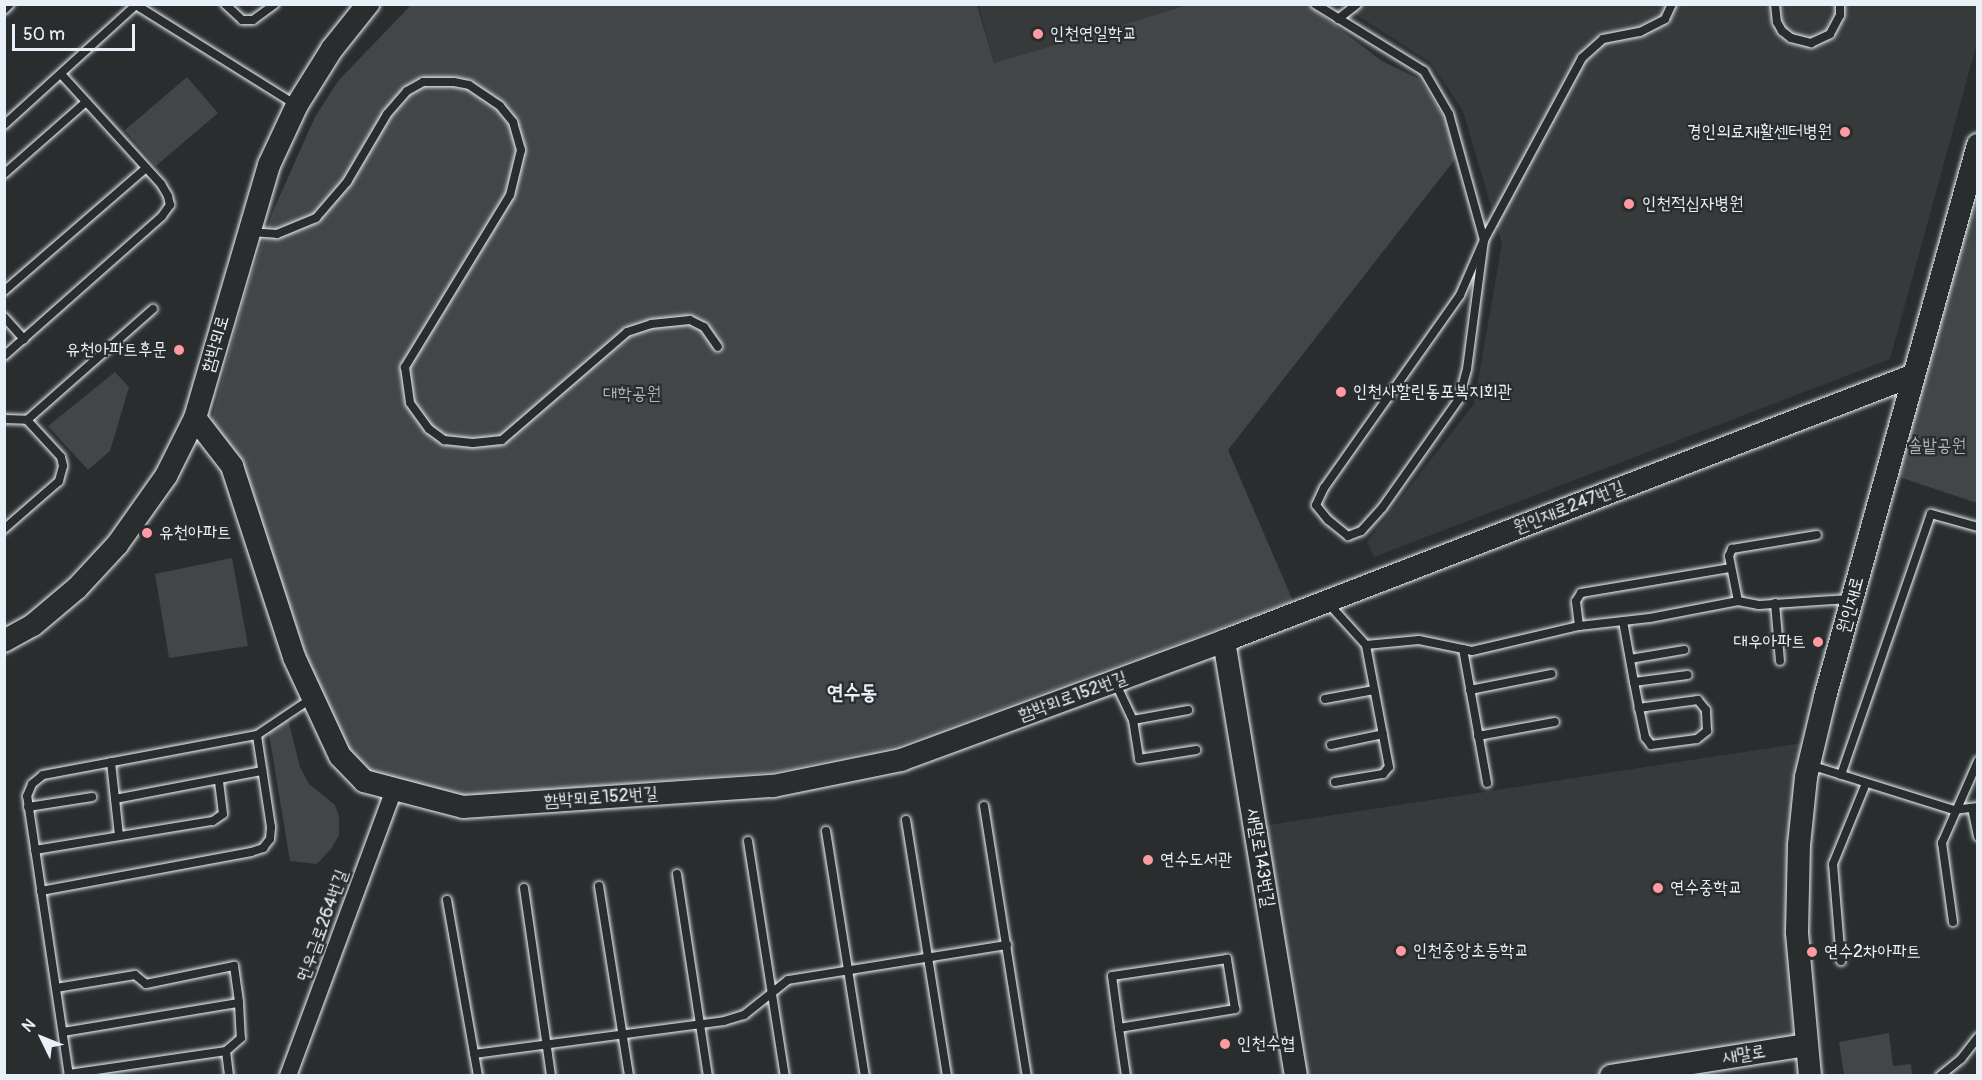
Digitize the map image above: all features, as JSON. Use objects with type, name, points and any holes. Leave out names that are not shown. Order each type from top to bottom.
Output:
[{"type":"street","name":"함박뫼로","points":[[4,641],[33,625],[77,588],[117,545],[166,476],[195,418],[268,165],[297,105],[332,49],[368,4]]},
{"type":"street","name":"원인재로","points":[[1810,1076],[1797,932],[1799,845],[1809,765],[1852,598],[1977,145]]},
{"type":"street","name":"원인재로247번길","points":[[1224,641],[1914,375]]},
{"type":"street","name":"함박뫼로152번길","points":[[195,418],[232,466],[294,657],[340,756],[364,781],[463,807],[773,786],[901,760],[1224,641]]},
{"type":"street","name":"새말로143번길","points":[[1224,641],[1296,1076]]},
{"type":"street","name":"먼우금로264번길","points":[[288,1076],[394,790]]},
{"type":"street","name":"새말로","points":[[1611,1076],[1806,1045]]},
{"type":"lane","points":[[4,10],[10,4]]},
{"type":"lane","points":[[225,4],[242,20],[253,20],[275,4]]},
{"type":"lane","points":[[1315,4],[1424,71],[1449,114],[1484,240],[1467,369],[1459,399],[1382,508],[1361,531],[1348,536],[1328,520],[1316,505],[1324,488],[1460,295],[1484,240],[1582,58],[1603,39],[1640,32],[1665,19],[1672,4]]},
{"type":"lane","points":[[1338,19],[1357,4]]},
{"type":"lane","points":[[1775,4],[1777,22],[1782,31],[1791,39],[1811,43],[1822,40],[1837,26],[1840,4]]},
{"type":"lane","points":[[4,124],[136,5],[297,105]]},
{"type":"lane","points":[[4,356],[162,216],[170,205],[168,196],[146,168],[61,74]]},
{"type":"lane","points":[[249,232],[277,234],[316,218],[347,182],[387,114],[407,90],[423,82],[454,82],[469,86],[500,106],[513,122],[521,150],[510,195],[405,367],[410,403],[429,429],[444,440],[473,443],[502,440],[627,332],[651,324],[690,320],[705,327],[718,347]]},
{"type":"lane","points":[[4,174],[86,102]]},
{"type":"lane","points":[[4,291],[146,168]]},
{"type":"lane","points":[[4,419],[27,420],[153,309]]},
{"type":"lane","points":[[4,317],[24,339]]},
{"type":"lane","points":[[4,529],[58,481],[63,466],[61,457],[27,420]]},
{"type":"lane","points":[[1841,775],[1931,514],[1977,527]]},
{"type":"lane","points":[[1738,601],[1729,556],[1732,549],[1817,535]]},
{"type":"lane","points":[[1579,626],[1576,601],[1581,593],[1731,568]]},
{"type":"lane","points":[[1366,645],[1419,640],[1472,651],[1579,626],[1623,621],[1738,601],[1775,603],[1852,598]]},
{"type":"lane","points":[[1326,602],[1366,645],[1389,767],[1383,774],[1335,782]]},
{"type":"lane","points":[[1775,603],[1780,661]]},
{"type":"lane","points":[[1623,621],[1634,682],[1639,708],[1645,737],[1651,745],[1698,739],[1707,731],[1706,710],[1698,700],[1639,708]]},
{"type":"lane","points":[[1463,649],[1487,783]]},
{"type":"lane","points":[[1630,659],[1684,650]]},
{"type":"lane","points":[[1470,690],[1551,674]]},
{"type":"lane","points":[[1634,682],[1688,675]]},
{"type":"lane","points":[[1115,681],[1132,720],[1139,759],[1196,750]]},
{"type":"lane","points":[[1325,699],[1374,690]]},
{"type":"lane","points":[[56,988],[135,975],[146,984],[234,966],[241,1038],[226,1051],[69,1075],[27,796],[32,784],[43,775],[257,735],[313,697]]},
{"type":"lane","points":[[1132,720],[1188,710]]},
{"type":"lane","points":[[1478,736],[1555,722]]},
{"type":"lane","points":[[1331,745],[1383,734]]},
{"type":"lane","points":[[41,891],[263,848],[270,839],[271,827],[257,735]]},
{"type":"lane","points":[[1953,922],[1942,843],[1954,810],[1977,761]]},
{"type":"lane","points":[[111,762],[119,836]]},
{"type":"lane","points":[[1809,765],[1954,810],[1975,808],[1977,836]]},
{"type":"lane","points":[[115,799],[262,771]]},
{"type":"lane","points":[[35,850],[213,821],[222,814],[219,780]]},
{"type":"lane","points":[[1840,961],[1833,864],[1866,783]]},
{"type":"lane","points":[[28,807],[92,797]]},
{"type":"lane","points":[[984,806],[1027,1076]]},
{"type":"lane","points":[[906,820],[946,1076]]},
{"type":"lane","points":[[826,831],[865,1076]]},
{"type":"lane","points":[[748,841],[785,1076]]},
{"type":"lane","points":[[677,874],[708,1076]]},
{"type":"lane","points":[[599,886],[629,1076]]},
{"type":"lane","points":[[524,888],[551,1076]]},
{"type":"lane","points":[[447,900],[478,1076]]},
{"type":"lane","points":[[474,1054],[700,1024],[744,1015],[759,1005],[772,990],[788,980],[1007,945]]},
{"type":"lane","points":[[1119,1028],[1234,1009],[1227,959],[1112,976],[1119,1028],[1126,1076]]},
{"type":"lane","points":[[63,1032],[239,1003]]},
{"type":"lane","points":[[1940,1076],[1961,1059],[1977,1037]]},
{"type":"lane","points":[[226,1051],[229,1076]]},
{"type":"shaded area","name":"인천연일학교","points":[[978,4],[1188,5],[994,63]]},
{"type":"shaded area","name":"인천적십자병원","points":[[1339,4],[1977,5],[1977,43],[1890,359],[1374,557],[1367,542],[1474,404],[1502,244],[1463,111],[1430,62]]},
{"type":"shaded area","points":[[1815,741],[1806,777],[1806,1045],[1611,1075],[1296,1075],[1255,827]]},
{"type":"green space","name":"대학공원","points":[[411,5],[977,5],[994,63],[1188,5],[1308,5],[1382,61],[1419,79],[1445,118],[1456,158],[1228,450],[1293,601],[897,746],[773,772],[464,797],[370,772],[346,749],[319,694],[239,455],[211,422],[244,297],[273,211],[315,117],[338,81]]},
{"type":"green space","points":[[187,77],[218,113],[156,166],[125,130]]},
{"type":"green space","name":"솔밭공원","points":[[1977,179],[1977,503],[1887,473]]},
{"type":"green space","points":[[115,372],[129,387],[110,451],[88,470],[48,426]]},
{"type":"green space","points":[[232,558],[248,646],[169,658],[155,574]]},
{"type":"green space","points":[[287,715],[300,767],[309,784],[335,805],[339,816],[339,835],[331,849],[317,864],[290,861],[268,728]]},
{"type":"green space","points":[[1889,1033],[1893,1066],[1911,1064],[1912,1075],[1844,1075],[1839,1042]]},
{"type":"place","name":"인천연일학교","points":[[1038,34]]},
{"type":"place","name":"경인의료재활센터병원","points":[[1845,132]]},
{"type":"place","name":"인천적십자병원","points":[[1629,204]]},
{"type":"place","name":"유천아파트후문","points":[[179,350]]},
{"type":"place","name":"인천사할린동포복지회관","points":[[1341,392]]},
{"type":"place","name":"유천아파트","points":[[147,533]]},
{"type":"place","name":"대우아파트","points":[[1818,642]]},
{"type":"place","name":"연수도서관","points":[[1148,860]]},
{"type":"place","name":"연수중학교","points":[[1658,888]]},
{"type":"place","name":"인천중앙초등학교","points":[[1401,951]]},
{"type":"place","name":"연수2차아파트","points":[[1812,952]]},
{"type":"place","name":"인천수협","points":[[1225,1044]]},
{"type":"district","name":"연수동","points":[[852,693]]}]
